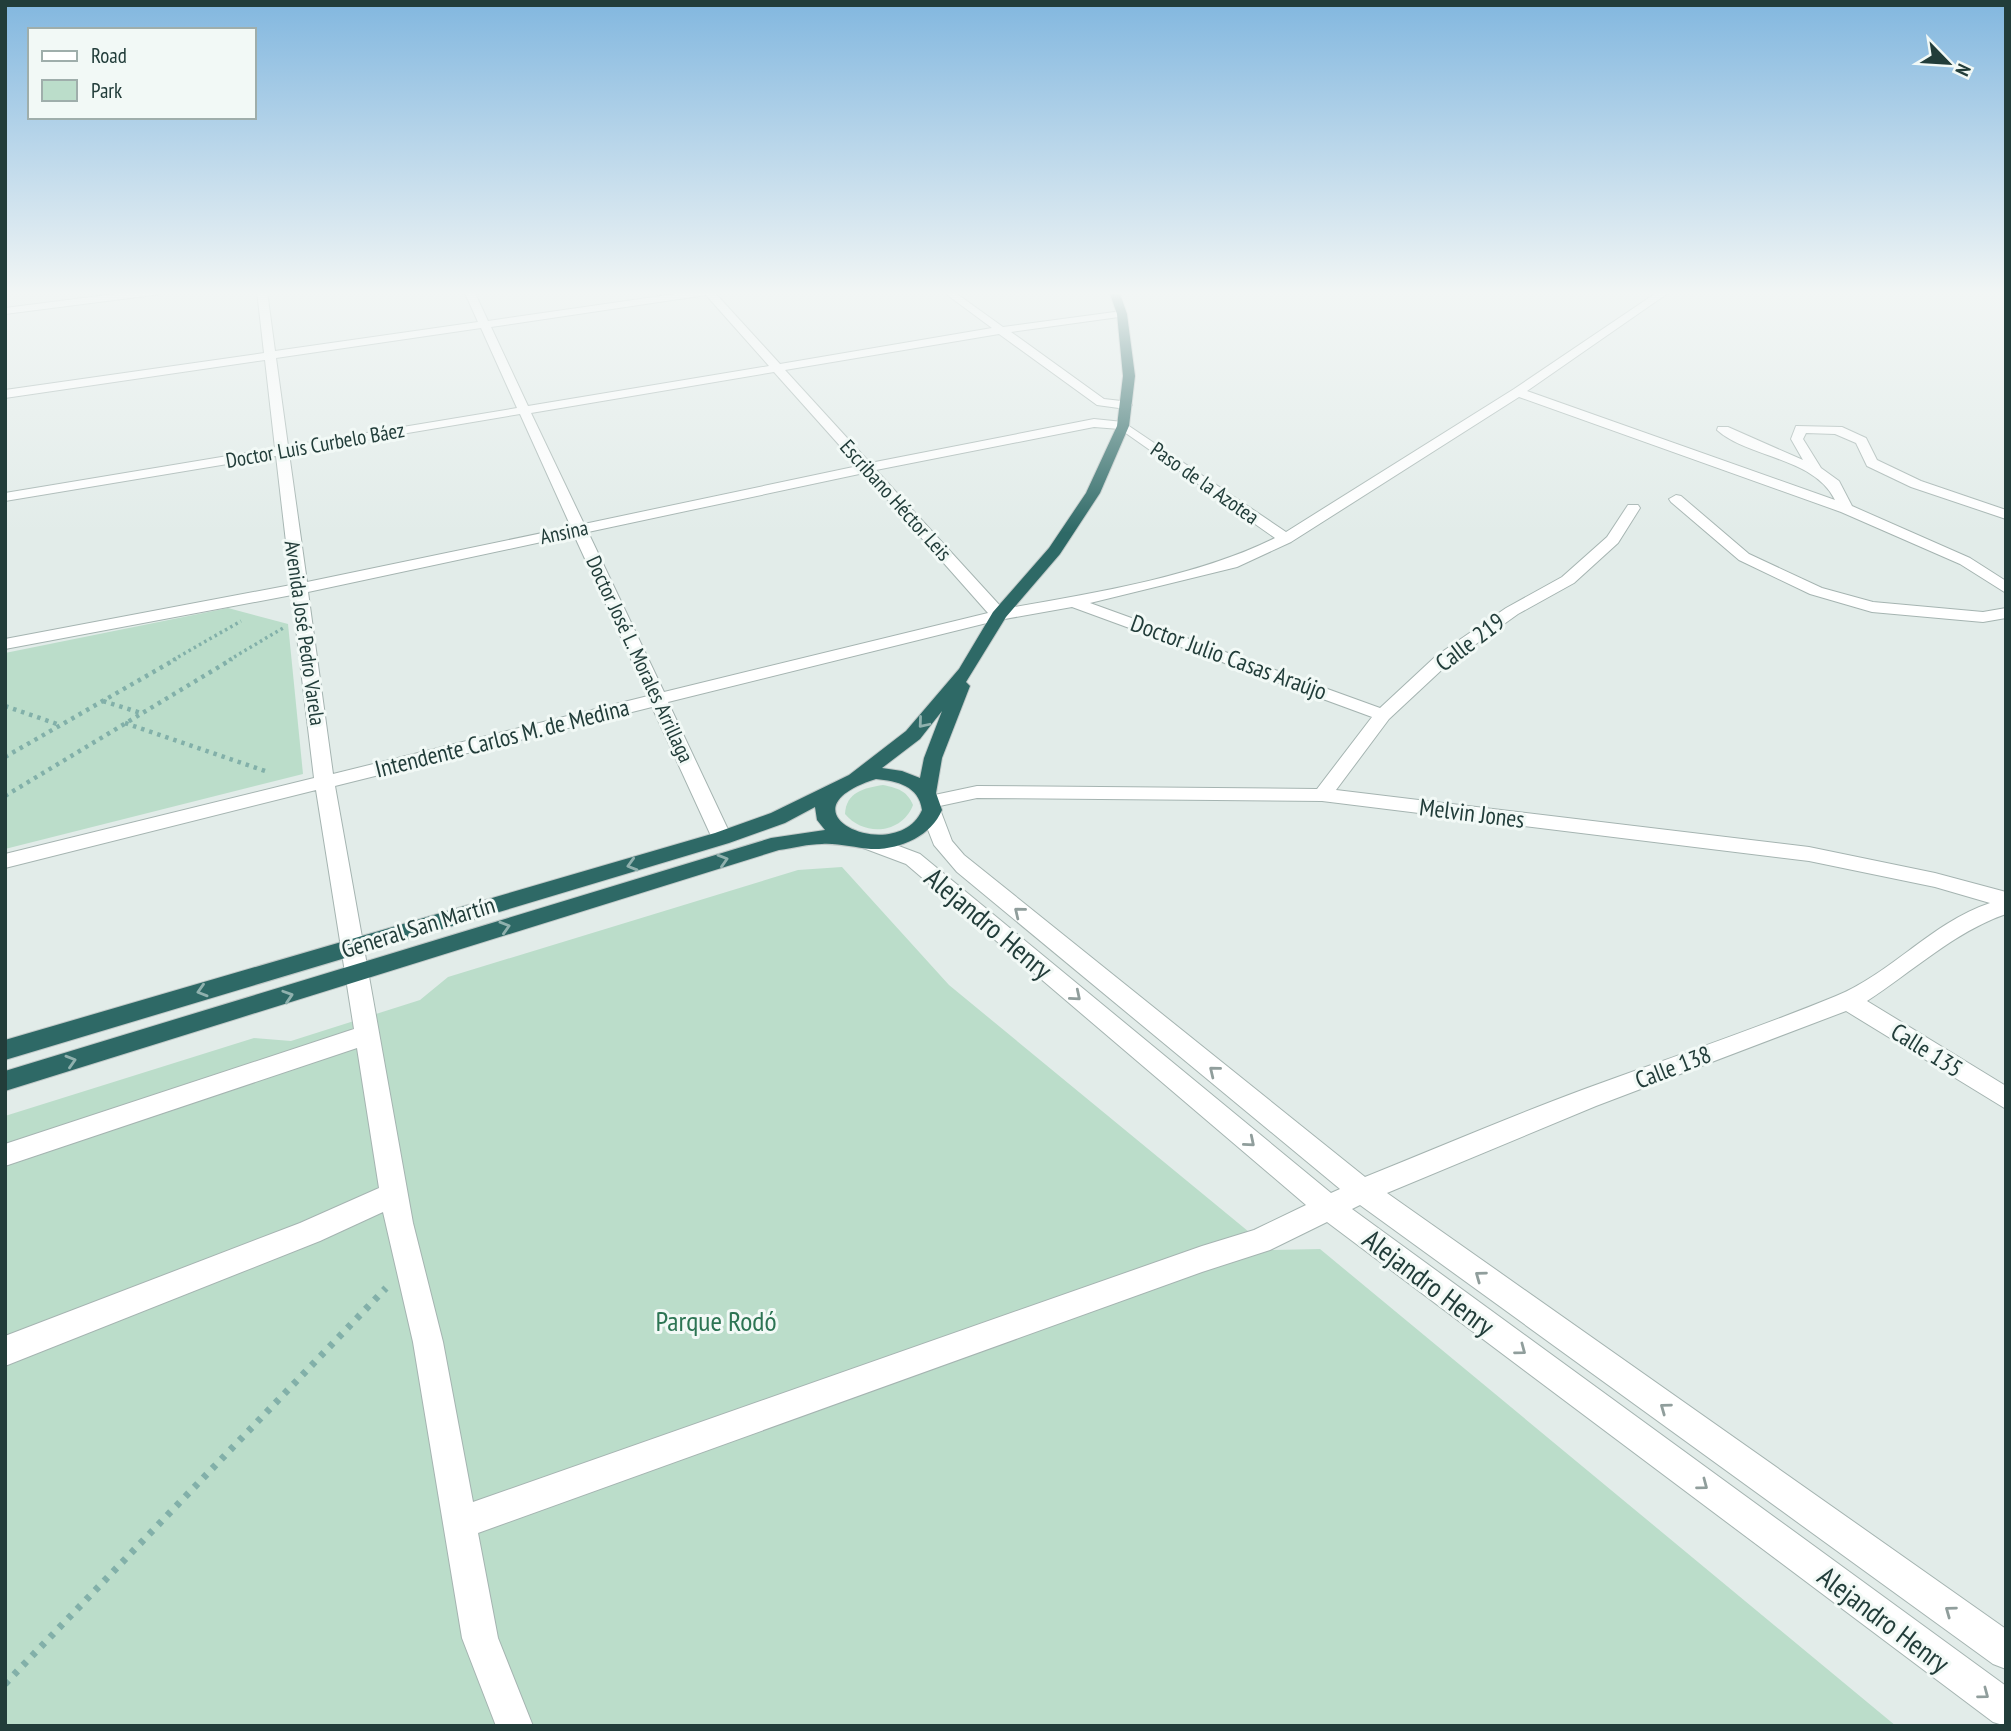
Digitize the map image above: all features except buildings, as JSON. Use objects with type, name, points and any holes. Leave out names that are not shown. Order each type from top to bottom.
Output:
[{"type":"highway","points":[[966,671],[933,758],[930,801],[914,831],[882,842],[857,840],[836,831],[827,822],[824,811],[826,800],[833,790],[858,776],[913,735],[966,671],[999,615],[1055,551],[1093,493],[1123,426],[1129,372]]},
{"type":"highway","points":[[858,776],[891,773],[919,782],[930,801]]},
{"type":"highway","name":"General San Martín","points":[[5,1081],[353,960],[722,838],[778,818],[833,790]]},
{"type":"highway","name":"General San Martín","points":[[5,1050],[353,960],[778,843],[822,837],[857,840]]},
{"type":"street","points":[[5,394],[157,372]]},
{"type":"street","name":"Avenida José Pedro Varela","points":[[273,372],[324,781],[394,1195],[428,1342],[480,1637],[515,1726]]},
{"type":"street","name":"Doctor José L. Morales Arrillaga","points":[[506,372],[722,838]]},
{"type":"street","name":"Doctor Luis Curbelo Báez","points":[[5,498],[754,372]]},
{"type":"street","name":"Escribano Héctor Leis","points":[[780,372],[999,615]]},
{"type":"street","points":[[1059,372],[1101,402],[1125,405]]},
{"type":"street","name":"Intendente Carlos M. de Medina","points":[[5,861],[999,615],[1073,602],[1232,564],[1286,539],[1547,372]]},
{"type":"street","points":[[1518,392],[1846,509],[1965,561],[2006,588]]},
{"type":"street","name":"Ansina","points":[[5,644],[298,589],[867,468],[1094,423],[1123,426]]},
{"type":"street","name":"Paso de la Azotea","points":[[1123,426],[1286,539]]},
{"type":"street","points":[[1816,471],[1797,439],[1801,429],[1837,430],[1861,440],[1872,463],[1916,484],[2006,514]]},
{"type":"street","points":[[1723,430],[1816,471],[1834,484],[1846,509]]},
{"type":"street","points":[[1676,499],[1744,557],[1816,591],[1872,607],[1983,617],[2006,613]]},
{"type":"street","name":"Calle 219","points":[[1322,795],[1383,715],[1442,660],[1512,611],[1568,580],[1613,540],[1633,508]]},
{"type":"street","name":"Doctor Julio Casas Araújo","points":[[1073,602],[1383,715]]},
{"type":"street","name":"Melvin Jones","points":[[930,801],[977,792],[1322,795],[1809,854],[1935,880],[2006,900]]},
{"type":"street","name":"Alejandro Henry","points":[[930,801],[935,832],[942,845],[983,883],[1362,1191],[2006,1651]]},
{"type":"street","name":"Alejandro Henry","points":[[857,840],[899,852],[913,859],[1328,1207],[2006,1709]]},
{"type":"street","name":"Calle 138","points":[[461,1523],[1202,1258],[1260,1241],[1362,1191],[1587,1099],[1848,1000],[1899,969],[1933,942],[1982,914],[2006,906]]},
{"type":"street","name":"Calle 135","points":[[1848,1000],[2006,1099]]},
{"type":"street","points":[[5,1155],[366,1035]]},
{"type":"street","points":[[5,1351],[298,1237],[394,1195]]},
{"type":"path","points":[[5,757],[252,615]]},
{"type":"path","points":[[5,796],[302,616]]},
{"type":"path","points":[[103,701],[142,713]]},
{"type":"path","points":[[5,706],[61,726]]},
{"type":"path","points":[[125,723],[274,773]]},
{"type":"path","points":[[5,1684],[409,1265]]},
{"type":"green space","points":[[228,608],[288,624],[303,774],[5,849],[5,653]]},
{"type":"green space","points":[[883,785],[901,791],[913,805],[908,815],[900,822],[892,827],[872,829],[853,821],[845,814],[849,801],[857,792]]},
{"type":"green space","name":"Parque Rodó","points":[[842,867],[949,985],[1260,1241],[1272,1250],[1320,1249],[1896,1726],[5,1726],[5,1116],[254,1038],[291,1041],[420,1000],[448,977],[798,870]]}]
